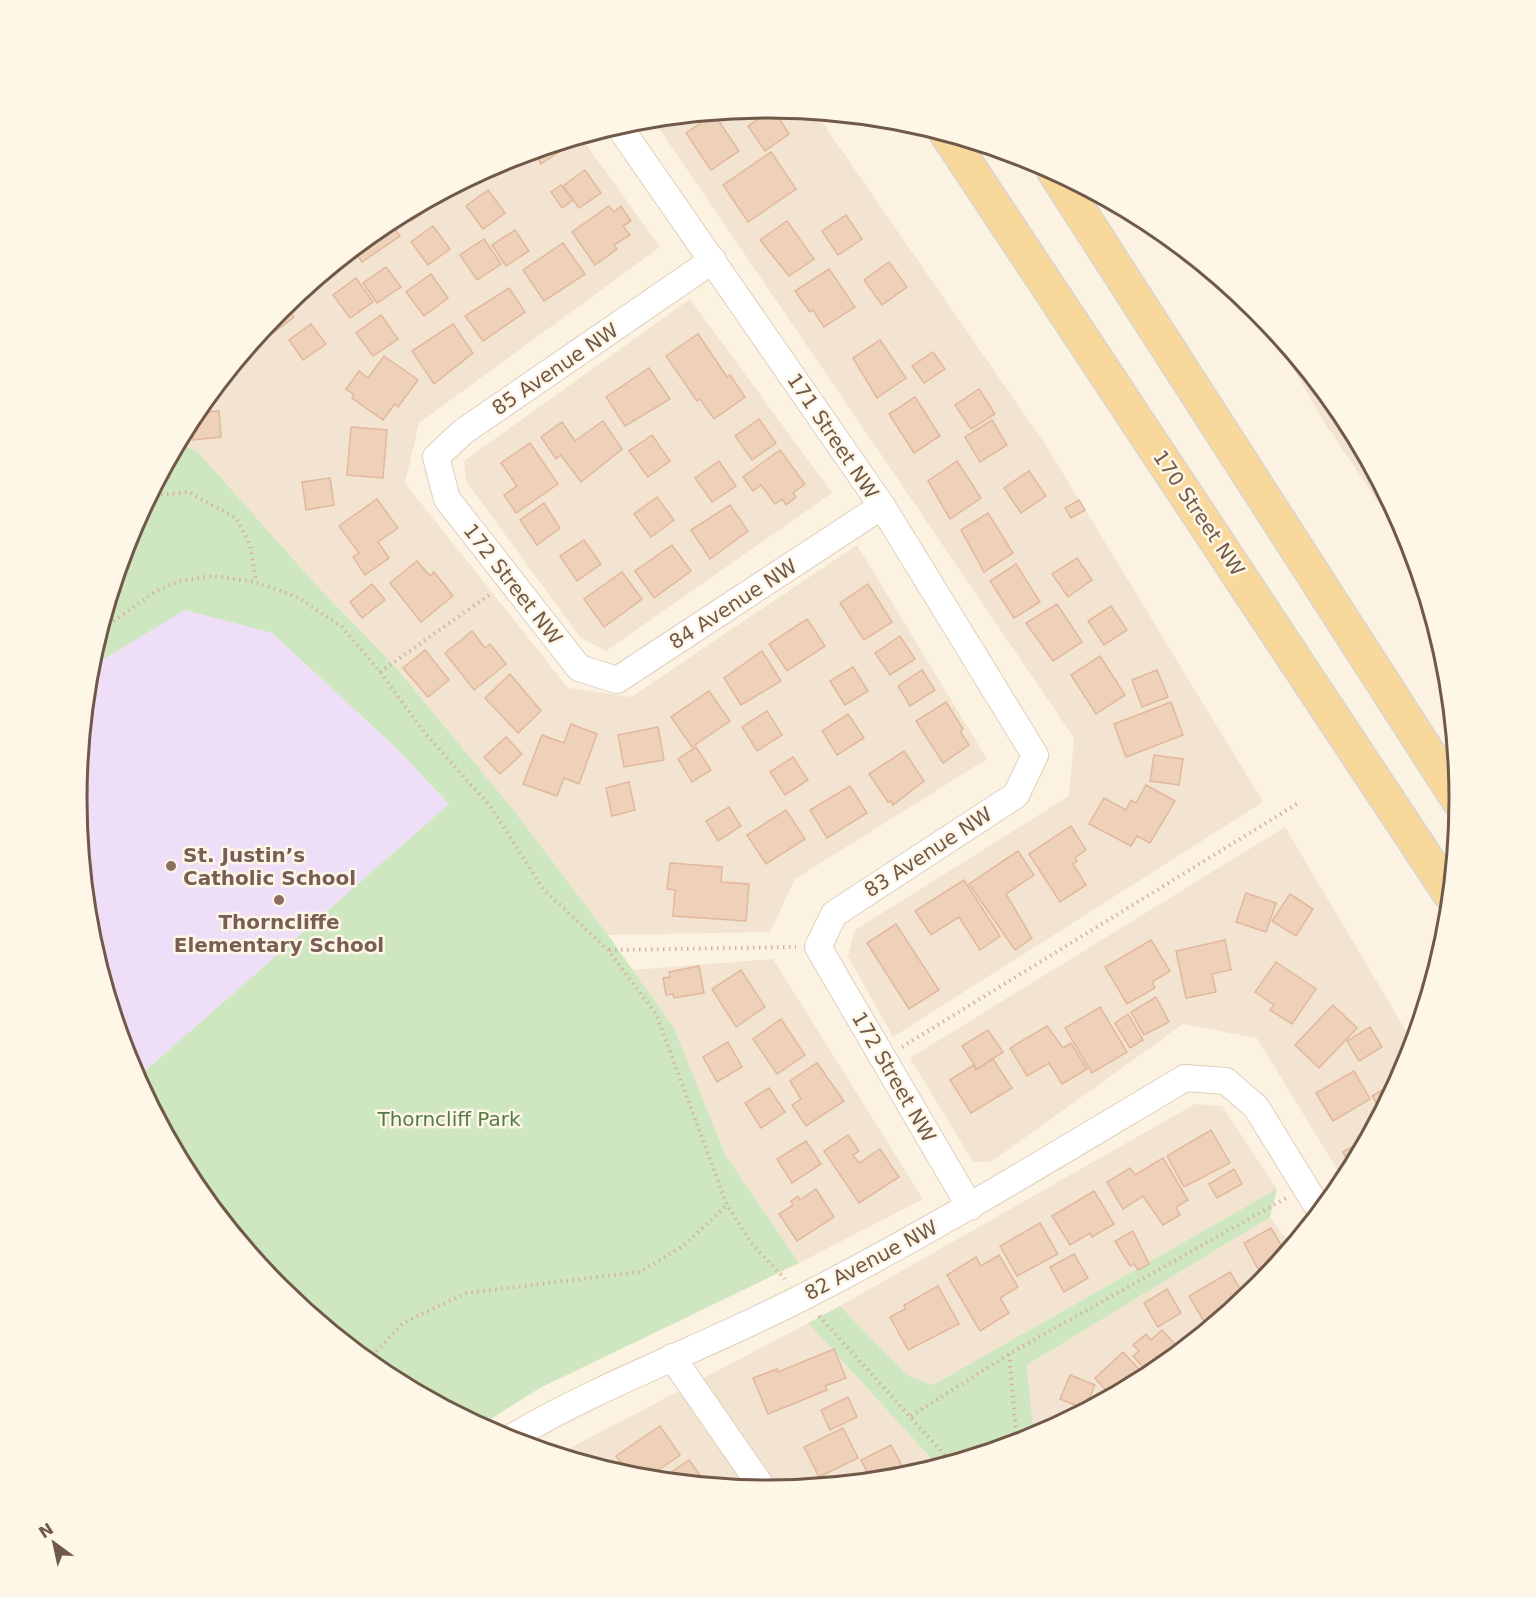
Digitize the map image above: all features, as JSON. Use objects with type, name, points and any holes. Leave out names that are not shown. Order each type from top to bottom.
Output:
[{"type":"main road","name":"170 Street NW","points":[[954,144],[1443,884]]},
{"type":"main road","points":[[1063,185],[1449,785]]},
{"type":"street","name":"171 Street NW","points":[[624,134],[882,507],[1035,755]]},
{"type":"street","name":"85 Avenue NW","points":[[447,499],[436,457],[464,431],[713,260]]},
{"type":"street","name":"172 Street NW","points":[[447,499],[579,668]]},
{"type":"street","name":"84 Avenue NW","points":[[579,668],[617,680],[882,507]]},
{"type":"street","name":"83 Avenue NW","points":[[818,947],[834,914],[1016,795],[1035,755]]},
{"type":"street","name":"172 Street NW","points":[[818,947],[970,1207]]},
{"type":"street","name":"82 Avenue NW","points":[[520,1433],[550,1415],[802,1298],[970,1207],[1185,1078],[1226,1081],[1256,1107],[1305,1187]]},
{"type":"street","points":[[1305,1187],[1315,1203]]},
{"type":"street","points":[[672,1357],[757,1479]]},
{"type":"path","points":[[158,495],[188,492],[236,518],[250,545],[256,582]]},
{"type":"path","points":[[109,624],[156,591],[180,581],[212,576],[256,582],[297,597],[342,627],[380,672],[424,733],[490,806],[544,890],[608,950],[656,1014],[727,1205],[751,1243],[945,1456]]},
{"type":"path","points":[[380,672],[511,581]]},
{"type":"path","points":[[884,1059],[1300,802]]},
{"type":"path","points":[[608,950],[818,947]]},
{"type":"path","points":[[911,1416],[1009,1354],[1305,1187]]},
{"type":"path","points":[[374,1354],[403,1323],[466,1293],[640,1272],[683,1246],[727,1205]]},
{"type":"path","points":[[1009,1354],[1016,1433]]},
{"type":"shaded area","points":[[723,119],[820,120],[1047,447],[1263,802],[893,1037],[848,956],[855,930],[1069,796],[1074,738],[658,127]]},
{"type":"shaded area","points":[[585,143],[660,247],[419,423],[405,483],[568,688],[631,697],[857,545],[987,759],[795,879],[770,932],[608,935],[512,808],[393,664],[318,587],[198,452],[186,446],[228,384],[286,317],[353,258],[390,232],[467,188],[507,169]]},
{"type":"shaded area","points":[[690,299],[832,493],[606,651],[580,637],[466,481],[464,461]]},
{"type":"shaded area","points":[[1288,359],[1334,420],[1358,458],[1387,516],[1324,422]]},
{"type":"shaded area","name":"St. Justin’s Catholic School","points":[[185,610],[272,633],[395,747],[449,804],[144,1071],[123,1017],[110,975],[100,931],[88,843],[88,754],[101,661]]},
{"type":"shaded area","points":[[1285,827],[1407,1033],[1379,1100],[1338,1171],[1257,1038],[1183,1024],[991,1162],[973,1162],[910,1058]]},
{"type":"shaded area","points":[[773,959],[923,1199],[799,1263],[726,1156],[674,1028],[633,970]]},
{"type":"shaded area","points":[[1195,1104],[1222,1106],[1277,1189],[933,1385],[907,1375],[840,1306]]},
{"type":"shaded area","points":[[1270,1217],[1287,1240],[1250,1280],[1183,1339],[1108,1388],[1033,1426],[1027,1365]]},
{"type":"shaded area","points":[[808,1323],[932,1459],[857,1474],[768,1480],[679,1474],[635,1466],[569,1449]]},
{"type":"green space","name":"Thorncliff Park","points":[[186,446],[198,452],[318,587],[393,664],[512,808],[608,935],[674,1028],[726,1156],[799,1263],[540,1388],[489,1420],[427,1388],[390,1365],[353,1339],[286,1280],[256,1248],[202,1177],[178,1139],[144,1071],[449,804],[395,747],[272,633],[185,610],[101,661],[110,622],[139,538],[157,497]]},
{"type":"green space","points":[[1277,1189],[1270,1217],[1027,1365],[1033,1426],[944,1456],[932,1459],[808,1323],[840,1306],[907,1375],[933,1385]]},
{"type":"building","points":[[759,118],[779,118],[789,134],[765,151],[748,126]]},
{"type":"building","points":[[718,119],[739,151],[711,170],[686,133],[704,121]]},
{"type":"building","points":[[562,150],[541,164],[537,158]]},
{"type":"building","points":[[771,152],[796,189],[748,222],[723,185]]},
{"type":"building","points":[[585,170],[601,193],[579,208],[563,186]]},
{"type":"building","points":[[561,185],[573,200],[562,208],[551,192]]},
{"type":"building","points":[[488,190],[505,213],[483,229],[466,206]]},
{"type":"building","points":[[609,206],[614,212],[621,206],[631,221],[623,226],[630,235],[614,245],[617,249],[595,265],[572,232]]},
{"type":"building","points":[[846,215],[862,239],[838,255],[822,231]]},
{"type":"building","points":[[787,221],[814,259],[789,276],[760,240]]},
{"type":"building","points":[[433,226],[450,249],[428,265],[411,242]]},
{"type":"building","points":[[395,229],[400,236],[362,262],[357,255]]},
{"type":"building","points":[[515,230],[529,251],[506,266],[492,245]]},
{"type":"building","points":[[484,239],[501,264],[477,280],[460,255]]},
{"type":"building","points":[[563,243],[585,274],[544,301],[523,270]]},
{"type":"building","points":[[889,262],[907,287],[882,305],[864,280]]},
{"type":"building","points":[[386,267],[401,287],[377,303],[363,283]]},
{"type":"building","points":[[829,269],[855,307],[824,327],[813,310],[810,312],[795,291]]},
{"type":"building","points":[[431,274],[448,298],[424,316],[406,292]]},
{"type":"building","points":[[356,278],[373,302],[350,318],[333,295]]},
{"type":"building","points":[[509,288],[525,312],[483,341],[465,316]]},
{"type":"building","points":[[291,313],[294,317],[266,338]]},
{"type":"building","points":[[381,315],[398,339],[373,356],[356,333]]},
{"type":"building","points":[[311,324],[326,344],[303,360],[289,340]]},
{"type":"building","points":[[453,324],[473,353],[434,384],[412,351]]},
{"type":"building","points":[[698,334],[727,377],[730,375],[745,397],[714,419],[700,399],[697,401],[666,356]]},
{"type":"building","points":[[880,340],[906,378],[877,398],[853,358]]},
{"type":"building","points":[[933,352],[945,369],[924,383],[912,366]]},
{"type":"building","points":[[384,356],[418,380],[398,407],[395,404],[383,420],[352,398],[354,395],[346,389],[359,371],[368,378]]},
{"type":"building","points":[[649,368],[670,399],[625,426],[606,397]]},
{"type":"building","points":[[979,389],[995,414],[971,429],[955,405]]},
{"type":"building","points":[[915,397],[940,436],[914,453],[889,414]]},
{"type":"building","points":[[219,411],[221,437],[193,440],[193,435],[208,412]]},
{"type":"building","points":[[759,419],[776,443],[752,460],[735,436]]},
{"type":"building","points":[[992,420],[1007,445],[980,462],[965,437]]},
{"type":"building","points":[[603,421],[622,449],[581,482],[561,455],[556,459],[541,437],[562,422],[575,441]]},
{"type":"building","points":[[351,427],[387,430],[383,478],[347,475]]},
{"type":"building","points":[[652,435],[670,461],[648,477],[629,451]]},
{"type":"building","points":[[530,443],[558,484],[516,513],[504,495],[517,486],[501,463]]},
{"type":"building","points":[[780,450],[805,484],[793,493],[796,497],[786,505],[782,499],[775,504],[761,485],[753,491],[743,477]]},
{"type":"building","points":[[719,461],[736,486],[712,502],[695,478]]},
{"type":"building","points":[[957,461],[981,498],[950,519],[928,481]]},
{"type":"building","points":[[1029,471],[1046,496],[1021,513],[1004,488]]},
{"type":"building","points":[[330,478],[334,505],[306,510],[302,482]]},
{"type":"building","points":[[657,497],[674,520],[651,537],[634,514]]},
{"type":"building","points":[[377,499],[398,528],[378,542],[389,558],[365,575],[353,557],[359,553],[339,526]]},
{"type":"building","points":[[1079,500],[1085,510],[1071,518],[1065,508]]},
{"type":"building","points":[[544,503],[560,528],[537,545],[520,520]]},
{"type":"building","points":[[730,505],[748,531],[710,559],[691,530]]},
{"type":"building","points":[[988,513],[1013,553],[984,572],[961,530]]},
{"type":"building","points":[[584,540],[601,564],[577,581],[560,556]]},
{"type":"building","points":[[672,545],[691,571],[654,598],[635,571]]},
{"type":"building","points":[[1077,558],[1092,580],[1068,597],[1052,574]]},
{"type":"building","points":[[417,561],[430,576],[434,572],[453,596],[421,622],[390,583]]},
{"type":"building","points":[[1016,564],[1040,602],[1014,618],[990,581]]},
{"type":"building","points":[[622,572],[642,599],[604,627],[584,599]]},
{"type":"building","points":[[372,584],[385,600],[362,618],[350,602]]},
{"type":"building","points":[[868,584],[892,622],[864,640],[840,603]]},
{"type":"building","points":[[1057,604],[1082,642],[1053,661],[1026,623]]},
{"type":"building","points":[[1111,606],[1127,630],[1104,645],[1088,621]]},
{"type":"building","points":[[807,619],[825,646],[787,671],[769,644]]},
{"type":"building","points":[[472,631],[485,648],[490,644],[506,664],[474,690],[445,653]]},
{"type":"building","points":[[900,636],[915,659],[890,675],[875,653]]},
{"type":"building","points":[[425,650],[449,680],[428,697],[403,668]]},
{"type":"building","points":[[762,651],[781,681],[741,705],[724,678]]},
{"type":"building","points":[[1100,656],[1125,695],[1096,714],[1071,675]]},
{"type":"building","points":[[853,667],[868,691],[845,705],[830,681]]},
{"type":"building","points":[[922,670],[935,690],[910,706],[898,686]]},
{"type":"building","points":[[1157,670],[1168,697],[1142,707],[1132,680]]},
{"type":"building","points":[[510,674],[541,711],[518,733],[485,698]]},
{"type":"building","points":[[709,691],[730,721],[692,747],[671,717]]},
{"type":"building","points":[[946,702],[963,729],[960,731],[969,745],[943,763],[916,721]]},
{"type":"building","points":[[1171,702],[1183,735],[1126,757],[1114,724]]},
{"type":"building","points":[[767,711],[782,735],[757,751],[742,727]]},
{"type":"building","points":[[848,714],[864,738],[837,755],[822,731]]},
{"type":"building","points":[[571,724],[597,734],[579,784],[564,778],[557,796],[523,784],[542,735],[564,743]]},
{"type":"building","points":[[658,727],[664,760],[624,767],[618,735]]},
{"type":"building","points":[[506,737],[522,754],[500,774],[484,757]]},
{"type":"building","points":[[696,747],[711,770],[692,782],[678,759]]},
{"type":"building","points":[[904,751],[924,781],[893,805],[891,801],[888,802],[869,774]]},
{"type":"building","points":[[1154,755],[1183,759],[1179,785],[1150,781]]},
{"type":"building","points":[[793,757],[808,780],[785,795],[770,772]]},
{"type":"building","points":[[629,782],[635,810],[612,816],[606,788]]},
{"type":"building","points":[[1146,785],[1175,801],[1150,843],[1137,836],[1131,846],[1089,824],[1104,798],[1126,810],[1131,800],[1136,803]]},
{"type":"building","points":[[850,786],[867,813],[827,838],[810,810]]},
{"type":"building","points":[[729,807],[741,826],[718,841],[706,821]]},
{"type":"building","points":[[786,810],[805,839],[766,864],[747,835]]},
{"type":"building","points":[[1071,826],[1086,850],[1075,858],[1077,861],[1073,864],[1086,885],[1060,902],[1029,854]]},
{"type":"building","points":[[1018,851],[1034,875],[1006,894],[1032,938],[1015,950],[969,884]]},
{"type":"building","points":[[670,863],[722,867],[721,882],[749,884],[746,921],[673,916],[675,890],[667,889]]},
{"type":"building","points":[[964,880],[1000,936],[980,950],[959,917],[931,935],[915,911]]},
{"type":"building","points":[[1246,893],[1276,903],[1266,932],[1236,922]]},
{"type":"building","points":[[1290,894],[1313,909],[1296,936],[1272,921]]},
{"type":"building","points":[[896,924],[939,990],[909,1009],[867,943]]},
{"type":"building","points":[[1151,940],[1170,971],[1152,982],[1155,988],[1127,1004],[1105,967]]},
{"type":"building","points":[[1225,940],[1231,970],[1212,974],[1216,992],[1186,998],[1176,951]]},
{"type":"building","points":[[1276,962],[1316,989],[1292,1024],[1270,1010],[1274,1005],[1255,992]]},
{"type":"building","points":[[699,966],[704,993],[674,998],[673,994],[666,995],[663,978],[670,977],[669,972]]},
{"type":"building","points":[[741,970],[765,1007],[736,1027],[712,989]]},
{"type":"building","points":[[1156,997],[1169,1022],[1144,1035],[1131,1012]]},
{"type":"building","points":[[1333,1005],[1357,1028],[1319,1068],[1295,1045]]},
{"type":"building","points":[[1100,1007],[1127,1052],[1092,1073],[1065,1028]]},
{"type":"building","points":[[1128,1014],[1143,1040],[1130,1048],[1115,1023]]},
{"type":"building","points":[[781,1019],[805,1055],[777,1074],[753,1039]]},
{"type":"building","points":[[1047,1026],[1063,1048],[1071,1043],[1087,1069],[1062,1084],[1049,1063],[1027,1076],[1010,1048]]},
{"type":"building","points":[[1370,1027],[1382,1047],[1359,1061],[1347,1041]]},
{"type":"building","points":[[988,1030],[1003,1052],[977,1069],[962,1046]]},
{"type":"building","points":[[728,1042],[742,1067],[717,1082],[703,1057]]},
{"type":"building","points":[[993,1059],[1012,1088],[971,1113],[950,1080],[973,1065],[976,1070]]},
{"type":"building","points":[[817,1063],[844,1101],[806,1126],[792,1105],[801,1099],[790,1081]]},
{"type":"building","points":[[1354,1071],[1370,1099],[1333,1121],[1316,1093]]},
{"type":"building","points":[[769,1088],[785,1112],[761,1128],[745,1103]]},
{"type":"building","points":[[1384,1089],[1377,1104],[1372,1096]]},
{"type":"building","points":[[1211,1130],[1230,1163],[1184,1187],[1167,1156]]},
{"type":"building","points":[[848,1135],[859,1151],[853,1155],[859,1163],[880,1149],[899,1177],[859,1203],[824,1151]]},
{"type":"building","points":[[806,1141],[821,1164],[792,1183],[777,1159]]},
{"type":"building","points":[[1354,1146],[1346,1158],[1343,1152]]},
{"type":"building","points":[[1163,1158],[1188,1200],[1176,1207],[1180,1215],[1163,1225],[1143,1196],[1123,1209],[1107,1182],[1130,1168],[1135,1175]]},
{"type":"building","points":[[1234,1169],[1242,1184],[1217,1198],[1209,1184]]},
{"type":"building","points":[[816,1189],[834,1217],[797,1241],[779,1214],[793,1205],[791,1201],[798,1196],[800,1200]]},
{"type":"building","points":[[1094,1191],[1114,1224],[1092,1237],[1090,1233],[1070,1245],[1052,1216]]},
{"type":"building","points":[[1040,1223],[1058,1254],[1017,1276],[1000,1246]]},
{"type":"building","points":[[1271,1228],[1282,1246],[1258,1269],[1244,1243]]},
{"type":"building","points":[[1133,1231],[1149,1264],[1138,1270],[1134,1264],[1130,1266],[1115,1241]]},
{"type":"building","points":[[1074,1254],[1088,1278],[1064,1292],[1050,1267]]},
{"type":"building","points":[[999,1255],[1018,1287],[1000,1298],[1009,1313],[980,1331],[947,1275],[976,1257],[981,1266]]},
{"type":"building","points":[[1230,1272],[1240,1289],[1204,1322],[1189,1296]]},
{"type":"building","points":[[938,1286],[959,1324],[908,1350],[890,1317],[905,1309],[904,1305]]},
{"type":"building","points":[[1167,1289],[1181,1313],[1158,1327],[1144,1303]]},
{"type":"building","points":[[1162,1330],[1175,1345],[1143,1367],[1133,1356],[1139,1351],[1133,1345],[1146,1334],[1151,1340]]},
{"type":"building","points":[[834,1349],[846,1378],[825,1386],[827,1390],[768,1414],[753,1378],[777,1369],[778,1372]]},
{"type":"building","points":[[1123,1352],[1139,1369],[1105,1389],[1095,1378]]},
{"type":"building","points":[[1070,1375],[1095,1385],[1090,1398],[1076,1405],[1060,1399]]},
{"type":"building","points":[[848,1397],[857,1417],[830,1430],[821,1410]]},
{"type":"building","points":[[660,1426],[680,1455],[658,1470],[621,1463],[616,1456]]},
{"type":"building","points":[[843,1428],[858,1458],[819,1477],[804,1447]]},
{"type":"building","points":[[891,1445],[902,1466],[867,1472],[861,1460]]},
{"type":"building","points":[[689,1460],[701,1476],[679,1474],[671,1473]]},
{"type":"place","name":"St. Justin’s Catholic School","points":[[171,866]]},
{"type":"place","name":"Thorncliffe Elementary School","points":[[279,900]]}]
